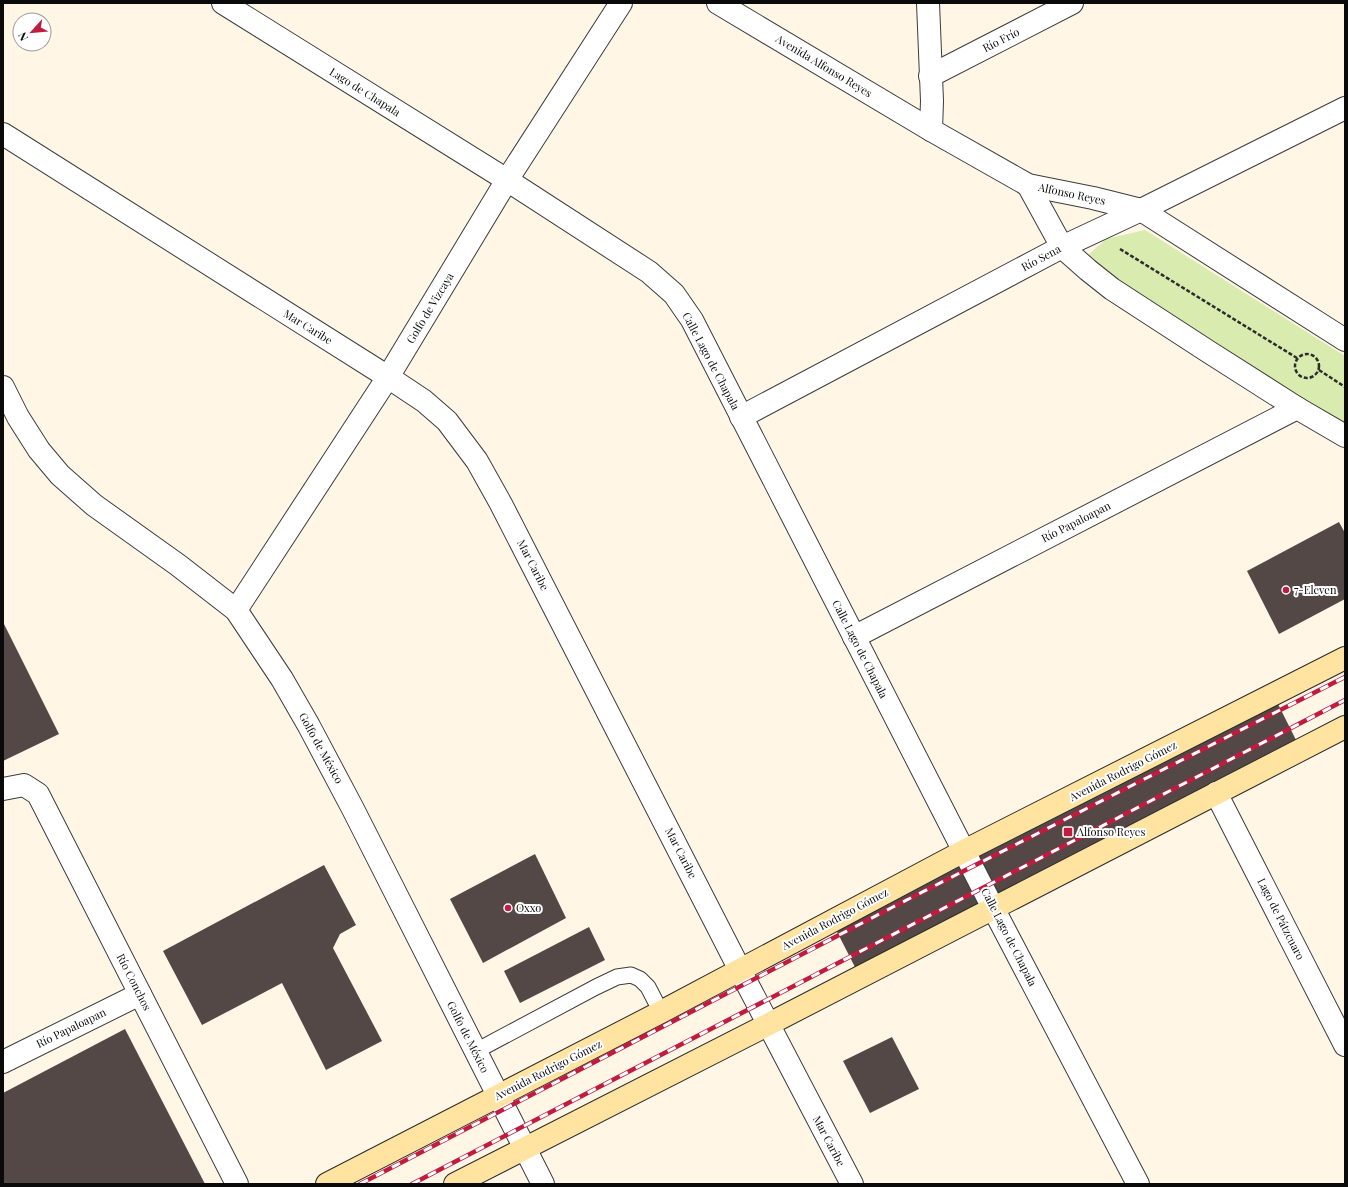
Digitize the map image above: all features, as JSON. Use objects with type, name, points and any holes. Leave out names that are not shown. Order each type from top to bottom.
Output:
[{"type":"main road","name":"Avenida Rodrigo Gómez","points":[[327,1184],[661,1012],[964,851],[1345,658]]},
{"type":"main road","points":[[455,1184],[769,1024],[1345,726]]},
{"type":"street","name":"Lago de Chapala","points":[[223,3],[507,180]]},
{"type":"street","name":"Golfo de Vizcaya","points":[[236,610],[388,377],[507,180],[621,3]]},
{"type":"street","name":"Avenida Alfonso Reyes","points":[[718,3],[931,130],[1028,185]]},
{"type":"street","points":[[928,3],[932,101],[931,130]]},
{"type":"street","name":"Río Frío","points":[[930,76],[1072,3]]},
{"type":"street","name":"Río Sena","points":[[740,417],[1062,247],[1141,210],[1345,108]]},
{"type":"street","name":"Mar Caribe","points":[[3,134],[388,377],[424,401],[447,421],[478,461],[501,504],[582,659],[740,970],[852,1184]]},
{"type":"street","name":"Calle Lago de Chapala","points":[[507,180],[649,272],[674,294],[692,320],[740,417],[993,908],[1138,1184]]},
{"type":"street","name":"Alfonso Reyes","points":[[1028,185],[1093,198],[1141,210],[1345,340]]},
{"type":"street","name":"Alfonso Reyes","points":[[1028,185],[1062,247],[1088,270],[1112,289],[1297,408],[1345,436]]},
{"type":"street","name":"Golfo de México","points":[[3,387],[18,417],[39,450],[60,476],[94,505],[178,565],[236,610],[282,679],[353,808],[543,1184]]},
{"type":"street","name":"Río Papaloapan","points":[[854,637],[1297,408]]},
{"type":"street","name":"Río Conchos","points":[[3,789],[24,785],[38,794],[237,1184]]},
{"type":"street","name":"Lago de Pátzcuaro","points":[[1216,793],[1345,1045]]},
{"type":"street","name":"Río Papaloapan","points":[[3,1062],[140,994]]},
{"type":"lane","points":[[476,1051],[617,977],[630,975],[640,979],[648,987],[661,1012]]},
{"type":"path","points":[[1093,232],[1297,358]]},
{"type":"path","points":[[1303,354],[1311,354],[1319,362],[1319,370],[1316,374],[1309,378],[1298,374],[1294,366],[1297,358],[1303,354]]},
{"type":"path","points":[[1319,370],[1345,387]]},
{"type":"green space","points":[[1145,230],[1345,356],[1345,428],[1110,281],[1086,257],[1106,239]]},
{"type":"building","points":[[1339,522],[1345,533],[1345,599],[1279,634],[1247,571]]},
{"type":"building","points":[[3,622],[59,734],[3,761]]},
{"type":"building","points":[[1272,692],[1299,746],[859,975],[831,920]]},
{"type":"building","name":"Oxxo","points":[[535,854],[566,918],[483,963],[450,899]]},
{"type":"building","points":[[324,865],[356,925],[340,934],[333,948],[382,1041],[326,1070],[282,983],[202,1025],[163,951]]},
{"type":"building","name":"Oxxo","points":[[589,927],[605,960],[520,1003],[504,971]]},
{"type":"building","points":[[125,1029],[205,1184],[3,1184],[3,1093]]},
{"type":"building","points":[[892,1037],[919,1089],[870,1113],[843,1061]]},
{"type":"railway","points":[[360,1184],[891,908],[1345,677]]},
{"type":"railway","points":[[412,1184],[1345,700]]},
{"type":"place","name":"7-Eleven","points":[[1286,590]]},
{"type":"place","name":"Alfonso Reyes","points":[[1068,832]]},
{"type":"place","name":"Oxxo","points":[[508,908]]}]
